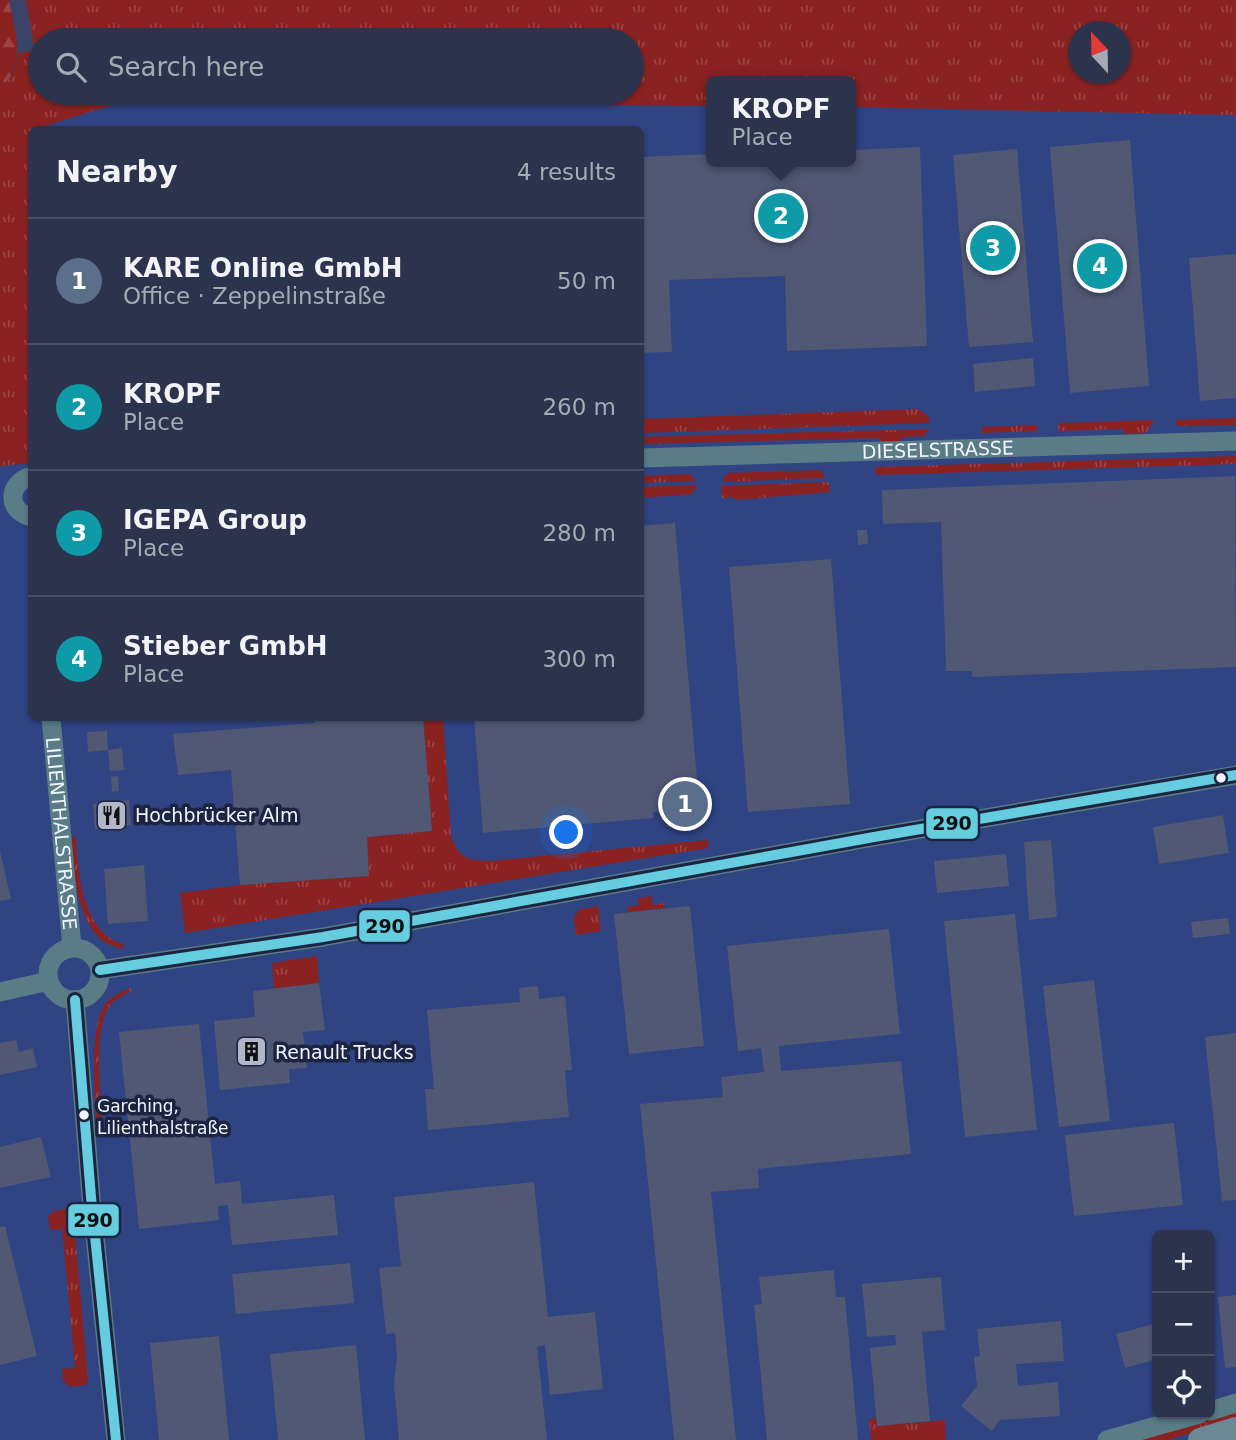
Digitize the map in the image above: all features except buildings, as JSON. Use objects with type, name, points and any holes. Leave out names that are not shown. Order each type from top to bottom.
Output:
[{"type":"main road","points":[[1200,1440],[1236,1429]]},
{"type":"street","name":"DIESELSTRASSE","points":[[644,458],[1236,441]]},
{"type":"street","points":[[28,477],[7,488],[14,506],[22,515],[28,516]]},
{"type":"street","name":"LILIENTHALSTRASSE","points":[[51,721],[72,947]]},
{"type":"street","points":[[100,970],[336,934],[1236,775]]},
{"type":"street","points":[[72,947],[80,948],[93,956],[100,970],[100,979],[91,994],[75,1000],[61,997],[48,981],[52,959],[64,949],[72,947]]},
{"type":"street","points":[[0,992],[48,981]]},
{"type":"street","points":[[75,1000],[91,1197],[116,1440]]},
{"type":"street","points":[[1215,1409],[1236,1403]]},
{"type":"street","points":[[1107,1440],[1181,1419]]},
{"type":"shaded area","points":[[111,105],[706,106],[706,167],[856,167],[856,107],[1236,115],[1236,1432],[1211,1440],[0,1440],[0,466],[28,463],[28,721],[644,721],[644,126],[45,126]]},
{"type":"green space","points":[[0,0],[9,0],[16,35],[17,58],[9,79],[0,87]]},
{"type":"green space","points":[[26,0],[1236,0],[1236,115],[856,107],[856,76],[706,76],[706,106],[614,105],[644,105],[644,28],[31,28]]},
{"type":"green space","points":[[28,52],[28,105],[112,105],[45,126],[28,126],[28,463],[0,466],[0,87],[8,80],[17,63],[18,53]]},
{"type":"green space","points":[[917,409],[929,416],[929,423],[644,433],[644,419]]},
{"type":"green space","points":[[1236,418],[1236,425],[1178,426],[1175,420]]},
{"type":"green space","points":[[1154,420],[1146,433],[1125,434],[1123,429],[1059,431],[1058,423]]},
{"type":"green space","points":[[1038,425],[1036,431],[982,433],[982,427]]},
{"type":"green space","points":[[928,429],[925,436],[904,437],[899,442],[884,443],[877,438],[644,444],[644,437]]},
{"type":"green space","points":[[1236,456],[1236,464],[876,475],[875,467]]},
{"type":"green space","points":[[821,470],[825,478],[722,482],[727,473]]},
{"type":"green space","points":[[690,474],[696,481],[644,483],[644,476]]},
{"type":"green space","points":[[829,482],[830,492],[737,500],[732,497],[722,498],[721,486]]},
{"type":"green space","points":[[697,485],[692,494],[644,498],[644,487]]},
{"type":"green space","points":[[423,721],[443,721],[451,837],[465,857],[491,861],[708,840],[708,848],[185,933],[180,893],[240,885],[368,876],[367,837],[432,831]]},
{"type":"green space","points":[[76,837],[78,867],[85,900],[99,927],[109,937],[123,944],[123,949],[103,941],[87,921],[72,864],[69,838]]},
{"type":"green space","points":[[651,896],[653,905],[664,903],[665,908],[628,912],[627,907],[639,905],[638,898]]},
{"type":"green space","points":[[598,906],[601,931],[576,935],[574,917],[579,910]]},
{"type":"green space","points":[[317,956],[319,983],[274,989],[272,963]]},
{"type":"green space","points":[[131,988],[132,991],[111,1004],[104,1017],[99,1062],[102,1122],[96,1121],[94,1062],[99,1016],[109,1000]]},
{"type":"green space","points":[[68,1208],[73,1210],[88,1380],[86,1385],[70,1387],[63,1381],[62,1369],[75,1368],[62,1229],[50,1230],[48,1217],[52,1212]]},
{"type":"green space","points":[[1236,1412],[1236,1419],[1168,1440],[1140,1440],[1215,1419]]},
{"type":"green space","points":[[876,1418],[877,1426],[945,1420],[946,1440],[871,1440],[869,1419]]},
{"type":"transit line","name":"290","points":[[100,970],[323,937],[874,837],[1236,775]]},
{"type":"transit line","name":"290","points":[[75,1000],[91,1197],[116,1440]]},
{"type":"place","name":"KROPF","points":[[781,216]]},
{"type":"place","name":"IGEPA Group","points":[[993,248]]},
{"type":"place","name":"Stieber GmbH","points":[[1100,266]]},
{"type":"place","name":"KARE Online GmbH","points":[[685,804]]},
{"type":"place","name":"Hochbrücker Alm","points":[[112,815]]},
{"type":"place","name":"Renault Trucks","points":[[252,1052]]},
{"type":"place","name":"Garching, Lilienthalstraße","points":[[84,1115]]}]
